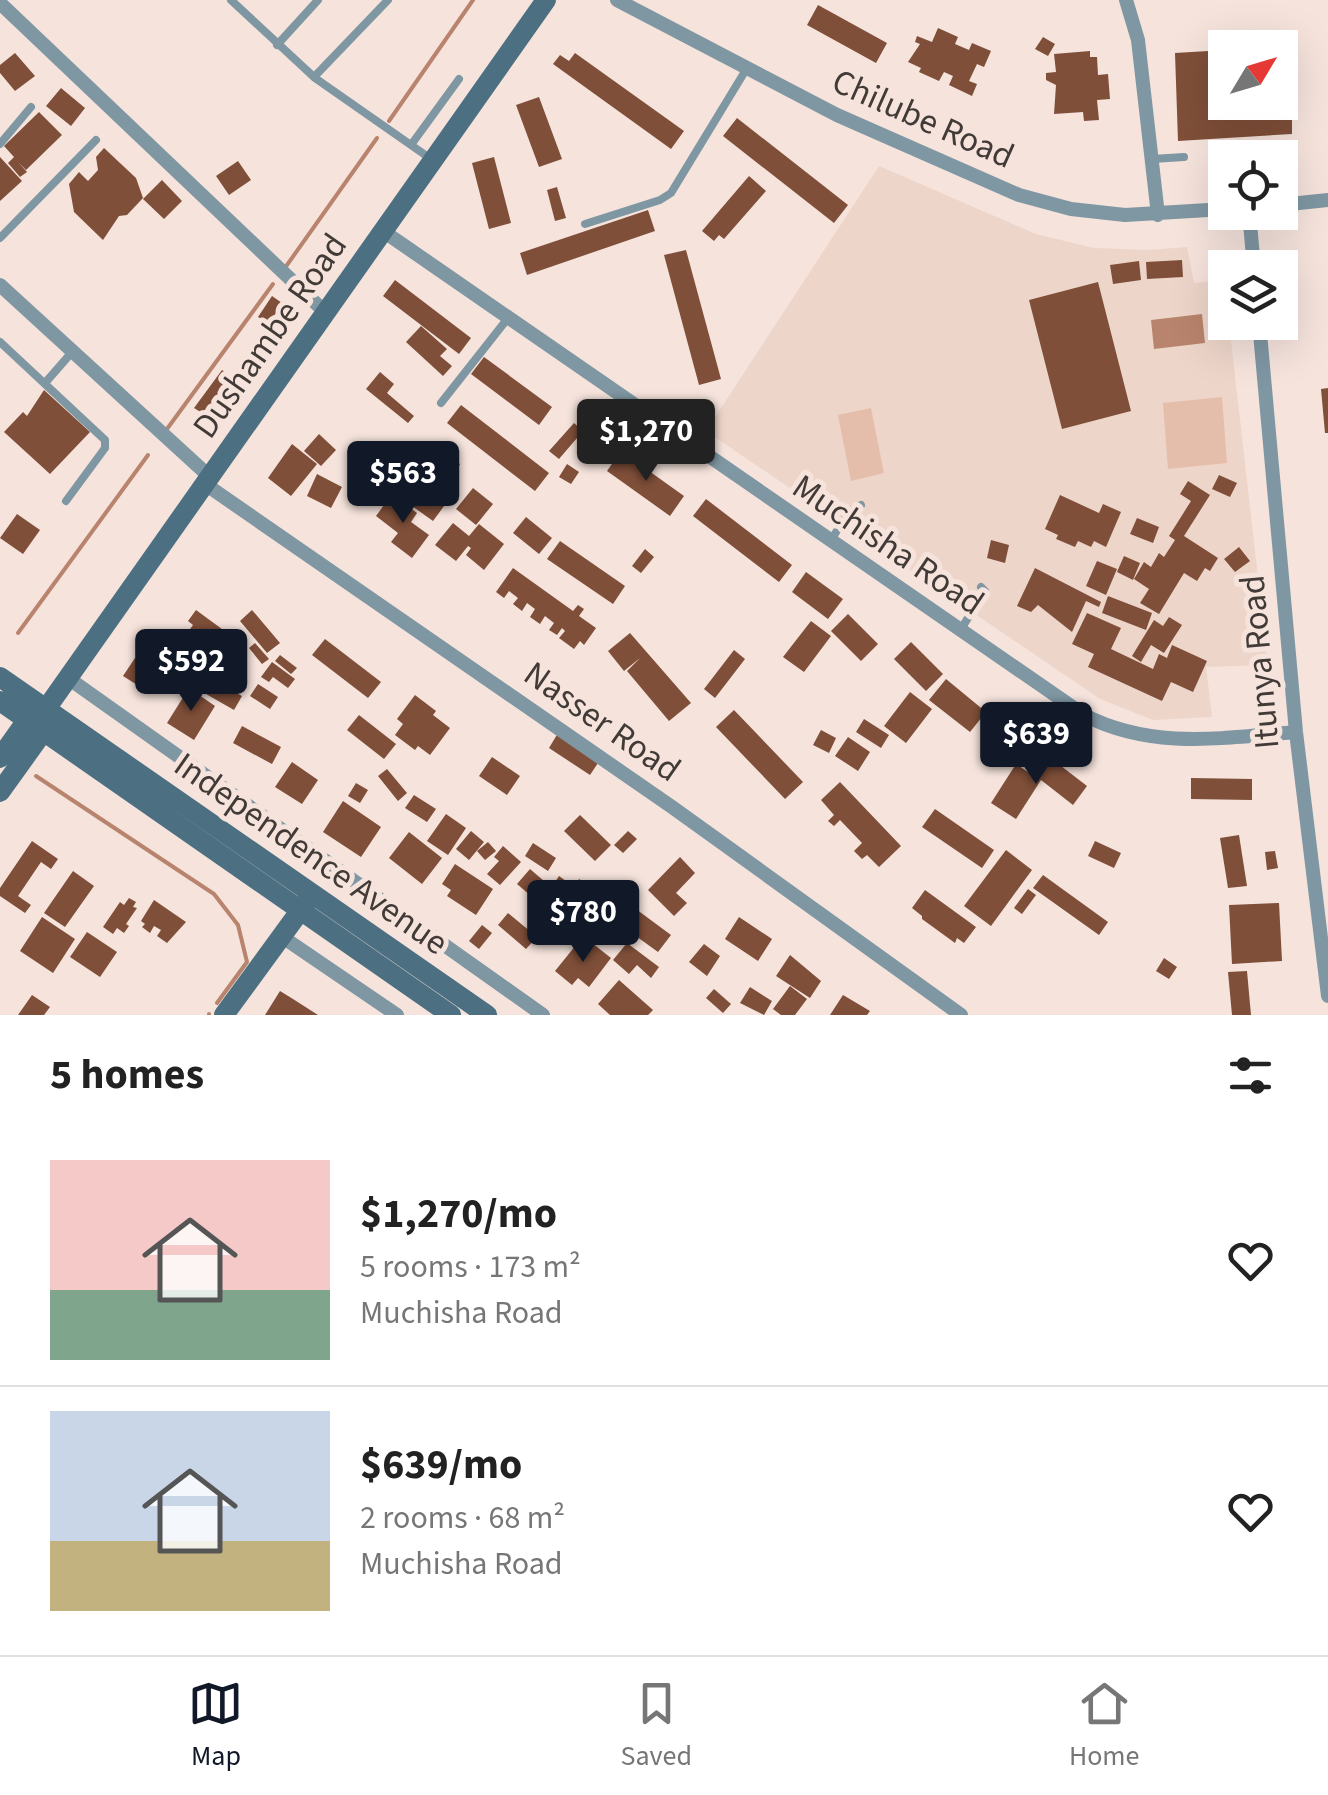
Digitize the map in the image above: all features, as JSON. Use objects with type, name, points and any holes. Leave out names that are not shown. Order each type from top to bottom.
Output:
[{"type":"street","name":"Dushambe Road","points":[[39,720],[546,0]]},
{"type":"street","name":"Chilube Road","points":[[617,0],[901,146],[1018,195],[1071,209],[1158,215],[1208,211]]},
{"type":"street","points":[[1126,0],[1138,40],[1158,215]]},
{"type":"street","points":[[0,3],[324,312]]},
{"type":"street","points":[[1298,202],[1328,200]]},
{"type":"street","name":"Muchisha Road","points":[[383,232],[1084,715],[1121,732],[1195,740],[1296,732]]},
{"type":"street","name":"Nasser Road","points":[[0,284],[207,481],[961,1015]]},
{"type":"street","name":"Itunya Road","points":[[1261,340],[1296,732],[1328,996]]},
{"type":"street","name":"Independence Avenue","points":[[0,676],[39,720]]},
{"type":"street","points":[[68,678],[543,1015]]},
{"type":"street","name":"Independence Avenue","points":[[0,701],[39,720],[306,902],[487,1015]]},
{"type":"street","points":[[0,758],[22,727],[39,720],[38,738],[0,792]]},
{"type":"street","points":[[224,1015],[306,902]]},
{"type":"street","name":"Independence Avenue","points":[[306,902],[451,1015]]},
{"type":"street","points":[[281,936],[397,1015]]},
{"type":"lane","points":[[231,0],[315,77],[434,161]]},
{"type":"lane","points":[[277,45],[318,0]]},
{"type":"lane","points":[[315,77],[388,0]]},
{"type":"lane","points":[[585,224],[660,200],[671,192],[746,68]]},
{"type":"lane","points":[[411,144],[458,79]]},
{"type":"lane","points":[[0,144],[31,107]]},
{"type":"lane","points":[[0,238],[96,140]]},
{"type":"lane","points":[[1152,160],[1184,157]]},
{"type":"lane","points":[[441,403],[508,318]]},
{"type":"lane","points":[[0,342],[105,440],[105,448],[66,501]]},
{"type":"lane","points":[[45,383],[74,351]]},
{"type":"lane","points":[[830,542],[849,511],[861,505]]},
{"type":"lane","points":[[960,631],[985,591],[982,586]]},
{"type":"shaded area","points":[[879,166],[1036,234],[1094,248],[1187,247],[1194,283],[1208,282],[1208,340],[1231,340],[1268,665],[1206,667],[1212,717],[1153,720],[1100,699],[706,431]]},
{"type":"shaded area","points":[[1202,314],[1205,343],[1154,349],[1151,320]]},
{"type":"shaded area","points":[[1222,397],[1227,463],[1168,469],[1163,403]]},
{"type":"shaded area","points":[[871,408],[884,473],[851,481],[838,415]]},
{"type":"building","points":[[818,5],[887,43],[876,63],[807,25]]},
{"type":"building","points":[[938,28],[958,37],[955,44],[969,50],[972,43],[991,51],[984,67],[977,64],[969,81],[977,84],[972,96],[949,85],[953,76],[944,72],[939,81],[908,62],[920,44],[915,42],[917,36],[932,42]]},
{"type":"building","points":[[1043,37],[1055,44],[1048,56],[1035,49]]},
{"type":"building","points":[[1090,51],[1090,57],[1097,57],[1098,75],[1108,74],[1110,99],[1097,100],[1099,120],[1084,121],[1083,112],[1054,114],[1056,85],[1046,80],[1046,73],[1056,72],[1054,54]]},
{"type":"building","points":[[1208,51],[1208,120],[1292,120],[1292,134],[1178,141],[1175,53]]},
{"type":"building","points":[[15,53],[35,76],[15,91],[0,73],[0,65]]},
{"type":"building","points":[[575,53],[684,131],[671,149],[553,64],[560,55],[569,61]]},
{"type":"building","points":[[61,88],[85,108],[71,126],[46,106]]},
{"type":"building","points":[[539,97],[562,159],[539,167],[516,105]]},
{"type":"building","points":[[39,112],[62,135],[26,170],[18,162],[27,172],[20,177],[8,163],[14,157],[4,146]]},
{"type":"building","points":[[737,118],[848,205],[834,223],[723,136]]},
{"type":"building","points":[[104,148],[136,178],[143,198],[127,215],[119,216],[103,240],[74,212],[69,184],[79,172],[88,181],[98,170],[96,157]]},
{"type":"building","points":[[0,157],[22,181],[0,201]]},
{"type":"building","points":[[494,157],[511,223],[489,229],[472,163]]},
{"type":"building","points":[[238,161],[251,180],[229,195],[216,176]]},
{"type":"building","points":[[749,176],[766,191],[724,239],[719,235],[714,241],[702,231]]},
{"type":"building","points":[[162,180],[182,201],[164,219],[143,199]]},
{"type":"building","points":[[557,187],[566,218],[555,221],[547,190]]},
{"type":"building","points":[[648,210],[655,231],[527,275],[520,253]]},
{"type":"building","points":[[686,250],[721,379],[699,385],[664,255]]},
{"type":"building","points":[[1182,260],[1183,277],[1147,279],[1146,262]]},
{"type":"building","points":[[1139,261],[1141,280],[1113,284],[1110,265]]},
{"type":"building","points":[[395,280],[471,338],[459,354],[383,296]]},
{"type":"building","points":[[1098,282],[1131,411],[1062,429],[1029,300]]},
{"type":"building","points":[[272,296],[282,303],[269,324],[258,317]]},
{"type":"building","points":[[421,326],[447,349],[440,356],[452,366],[443,376],[406,342]]},
{"type":"building","points":[[484,357],[552,407],[539,425],[471,374]]},
{"type":"building","points":[[222,370],[243,384],[231,401],[222,394],[207,416],[194,408]]},
{"type":"building","points":[[380,372],[394,384],[387,393],[414,416],[408,423],[366,389]]},
{"type":"building","points":[[1328,388],[1328,433],[1325,433],[1321,389]]},
{"type":"building","points":[[44,390],[90,432],[50,474],[4,432],[23,412],[27,416]]},
{"type":"building","points":[[461,405],[549,473],[535,491],[447,423]]},
{"type":"building","points":[[574,423],[583,431],[559,459],[549,451]]},
{"type":"building","points":[[319,434],[336,450],[321,466],[304,451]]},
{"type":"building","points":[[292,444],[317,464],[291,496],[268,478]]},
{"type":"building","points":[[427,444],[460,464],[447,486],[414,465]]},
{"type":"building","points":[[621,451],[684,496],[670,516],[607,471]]},
{"type":"building","points":[[567,464],[579,472],[571,484],[559,477]]},
{"type":"building","points":[[317,474],[342,487],[331,508],[307,496]]},
{"type":"building","points":[[1219,475],[1237,483],[1230,497],[1212,489]]},
{"type":"building","points":[[1188,481],[1210,495],[1184,536],[1218,558],[1197,581],[1184,573],[1159,614],[1140,603],[1149,589],[1134,579],[1144,562],[1151,567],[1159,553],[1164,557],[1175,540],[1169,536],[1191,501],[1180,494]]},
{"type":"building","points":[[426,487],[447,502],[433,521],[412,506]]},
{"type":"building","points":[[473,488],[493,504],[476,525],[456,509]]},
{"type":"building","points":[[392,494],[417,513],[411,522],[429,535],[412,558],[391,542],[398,533],[376,516]]},
{"type":"building","points":[[1060,495],[1099,513],[1103,504],[1121,512],[1106,547],[1094,541],[1091,547],[1078,541],[1075,547],[1045,529]]},
{"type":"building","points":[[706,499],[792,565],[779,582],[693,516]]},
{"type":"building","points":[[17,514],[40,530],[23,554],[0,538]]},
{"type":"building","points":[[526,517],[552,538],[539,554],[513,533]]},
{"type":"building","points":[[1137,518],[1159,527],[1153,543],[1130,534]]},
{"type":"building","points":[[453,523],[469,536],[479,524],[504,544],[484,570],[466,555],[471,548],[468,546],[456,561],[435,545]]},
{"type":"building","points":[[991,540],[1009,545],[1005,563],[987,558]]},
{"type":"building","points":[[560,541],[625,586],[613,604],[547,559]]},
{"type":"building","points":[[1239,547],[1250,561],[1235,572],[1224,559]]},
{"type":"building","points":[[645,549],[654,557],[641,573],[632,566]]},
{"type":"building","points":[[1124,556],[1140,563],[1133,580],[1117,572]]},
{"type":"building","points":[[1097,561],[1117,569],[1106,595],[1086,586]]},
{"type":"building","points":[[513,568],[573,611],[578,605],[584,609],[579,616],[596,628],[584,645],[580,641],[574,649],[559,638],[565,631],[562,628],[557,635],[549,630],[554,623],[545,616],[540,624],[530,617],[535,609],[527,603],[522,611],[513,604],[518,598],[509,591],[504,598],[496,592]]},
{"type":"building","points":[[1035,568],[1101,602],[1099,607],[1086,601],[1072,632],[1038,605],[1031,612],[1017,606]]},
{"type":"building","points":[[806,572],[843,599],[828,619],[792,592]]},
{"type":"building","points":[[1108,596],[1152,613],[1146,630],[1102,613]]},
{"type":"building","points":[[196,610],[226,632],[216,645],[212,642],[198,661],[172,642],[180,632],[185,636],[193,625],[188,621]]},
{"type":"building","points":[[252,610],[280,643],[267,653],[240,621]]},
{"type":"building","points":[[1087,613],[1121,628],[1111,649],[1153,669],[1159,654],[1167,658],[1172,645],[1207,661],[1193,692],[1171,682],[1162,701],[1088,667],[1094,654],[1072,644]]},
{"type":"building","points":[[848,614],[878,644],[861,661],[831,631]]},
{"type":"building","points":[[1169,617],[1182,625],[1164,653],[1151,645],[1141,662],[1132,656],[1154,620],[1163,626]]},
{"type":"building","points":[[811,621],[831,636],[804,672],[783,657]]},
{"type":"building","points":[[630,633],[691,703],[669,721],[627,671],[640,658],[624,671],[608,651]]},
{"type":"building","points":[[325,639],[381,682],[368,698],[312,655]]},
{"type":"building","points":[[153,642],[192,673],[183,684],[165,670],[162,675],[140,657]]},
{"type":"building","points":[[911,642],[943,674],[926,691],[894,659]]},
{"type":"building","points":[[255,643],[269,659],[262,664],[249,648]]},
{"type":"building","points":[[734,650],[745,659],[715,698],[704,689]]},
{"type":"building","points":[[280,655],[297,668],[291,674],[275,661]]},
{"type":"building","points":[[135,658],[170,681],[162,692],[147,681],[142,688],[123,676]]},
{"type":"building","points":[[272,662],[295,679],[288,688],[273,677],[269,682],[261,677]]},
{"type":"building","points":[[198,676],[209,685],[200,694],[190,685]]},
{"type":"building","points":[[946,679],[986,712],[970,732],[929,700]]},
{"type":"building","points":[[214,680],[242,696],[234,710],[206,694]]},
{"type":"building","points":[[258,684],[278,697],[270,709],[250,696]]},
{"type":"building","points":[[189,688],[215,706],[194,740],[167,723]]},
{"type":"building","points":[[910,692],[932,709],[906,743],[884,726]]},
{"type":"building","points":[[415,695],[450,728],[430,755],[418,746],[415,750],[395,735],[403,724],[397,719]]},
{"type":"building","points":[[734,710],[803,782],[785,799],[716,727]]},
{"type":"building","points":[[359,715],[396,744],[384,759],[347,730]]},
{"type":"building","points":[[1011,718],[1050,744],[1037,763],[999,737]]},
{"type":"building","points":[[864,719],[889,735],[881,748],[856,732]]},
{"type":"building","points":[[242,726],[281,747],[272,764],[233,743]]},
{"type":"building","points":[[821,730],[836,738],[829,753],[813,745]]},
{"type":"building","points":[[558,733],[600,760],[590,775],[549,748]]},
{"type":"building","points":[[848,737],[870,752],[858,771],[835,756]]},
{"type":"building","points":[[492,757],[520,776],[507,795],[479,776]]},
{"type":"building","points":[[1052,759],[1087,786],[1073,805],[1041,780],[1016,819],[991,803],[1016,764],[1037,778]]},
{"type":"building","points":[[292,762],[318,780],[302,804],[275,787]]},
{"type":"building","points":[[387,769],[407,793],[398,801],[378,776]]},
{"type":"building","points":[[1191,778],[1252,779],[1252,800],[1191,799]]},
{"type":"building","points":[[840,782],[901,846],[879,867],[867,855],[862,859],[854,851],[862,843],[840,820],[834,826],[828,821],[834,815],[821,800]]},
{"type":"building","points":[[356,783],[368,790],[360,803],[348,796]]},
{"type":"building","points":[[414,795],[436,809],[427,822],[405,808]]},
{"type":"building","points":[[343,801],[381,827],[361,857],[323,832]]},
{"type":"building","points":[[935,809],[994,850],[982,868],[922,827]]},
{"type":"building","points":[[446,814],[466,828],[448,855],[427,841]]},
{"type":"building","points":[[580,815],[611,845],[595,861],[564,831]]},
{"type":"building","points":[[471,831],[484,842],[469,860],[456,849]]},
{"type":"building","points":[[628,831],[637,839],[623,853],[614,845]]},
{"type":"building","points":[[409,832],[442,858],[422,884],[389,858]]},
{"type":"building","points":[[1239,835],[1247,886],[1228,888],[1220,838]]},
{"type":"building","points":[[32,841],[58,859],[51,869],[41,862],[18,896],[31,905],[25,913],[0,896],[0,888]]},
{"type":"building","points":[[1095,841],[1121,853],[1114,868],[1088,856]]},
{"type":"building","points":[[488,842],[496,851],[485,860],[477,851]]},
{"type":"building","points":[[533,843],[556,858],[548,871],[525,856]]},
{"type":"building","points":[[503,846],[521,862],[500,885],[487,874],[499,861],[494,857]]},
{"type":"building","points":[[1006,850],[1032,870],[991,926],[964,906]]},
{"type":"building","points":[[1275,851],[1278,868],[1267,870],[1265,852]]},
{"type":"building","points":[[680,857],[695,873],[676,893],[687,903],[674,916],[648,890]]},
{"type":"building","points":[[455,864],[493,889],[476,915],[447,896],[451,890],[442,884]]},
{"type":"building","points":[[530,869],[558,893],[551,900],[538,888],[531,896],[517,884]]},
{"type":"building","points":[[73,871],[94,886],[65,927],[44,913]]},
{"type":"building","points":[[1043,875],[1108,922],[1099,935],[1033,888]]},
{"type":"building","points":[[559,876],[573,886],[567,894],[553,885]]},
{"type":"building","points":[[579,879],[602,894],[592,910],[569,895]]},
{"type":"building","points":[[1028,889],[1036,895],[1022,914],[1014,908]]},
{"type":"building","points":[[925,890],[976,927],[964,943],[957,938],[955,943],[912,908]]},
{"type":"building","points":[[617,895],[671,935],[658,952],[604,913]]},
{"type":"building","points":[[129,898],[137,908],[126,924],[129,926],[124,933],[117,928],[113,934],[103,927],[120,902],[124,905]]},
{"type":"building","points":[[154,900],[186,922],[167,943],[157,936],[161,930],[154,926],[150,933],[142,927],[145,924],[141,921]]},
{"type":"building","points":[[1279,903],[1282,961],[1232,964],[1229,905]]},
{"type":"building","points":[[576,906],[602,926],[590,943],[563,923]]},
{"type":"building","points":[[508,913],[537,937],[526,949],[498,925]]},
{"type":"building","points":[[42,917],[75,939],[53,973],[20,951]]},
{"type":"building","points":[[739,917],[772,939],[758,961],[725,939]]},
{"type":"building","points":[[482,925],[492,933],[479,949],[469,941]]},
{"type":"building","points":[[87,932],[117,952],[100,977],[70,957]]},
{"type":"building","points":[[592,943],[611,958],[589,987],[578,978],[572,985],[555,971],[576,945],[585,952]]},
{"type":"building","points":[[627,943],[659,967],[651,978],[637,965],[629,974],[613,960]]},
{"type":"building","points":[[704,944],[720,956],[707,976],[689,962]]},
{"type":"building","points":[[790,955],[821,981],[810,998],[776,976]]},
{"type":"building","points":[[1164,958],[1177,967],[1169,979],[1156,971]]},
{"type":"building","points":[[1247,971],[1251,1015],[1232,1015],[1228,972]]},
{"type":"building","points":[[619,980],[653,1010],[648,1015],[610,1015],[598,1004]]},
{"type":"building","points":[[790,986],[807,999],[795,1015],[781,1015],[773,1009]]},
{"type":"building","points":[[750,987],[772,1001],[764,1015],[740,1003]]},
{"type":"building","points":[[714,989],[731,1004],[723,1013],[706,998]]},
{"type":"building","points":[[280,991],[293,999],[318,1015],[265,1015]]},
{"type":"building","points":[[32,995],[50,1007],[44,1015],[18,1015]]},
{"type":"building","points":[[843,995],[870,1011],[867,1015],[830,1015]]},
{"type":"waterway","points":[[389,121],[473,0]]},
{"type":"waterway","points":[[287,265],[377,138]]},
{"type":"waterway","points":[[167,429],[273,284]]},
{"type":"waterway","points":[[18,633],[148,455]]},
{"type":"waterway","points":[[36,776],[214,894],[238,925],[247,962],[217,1003]]}]
